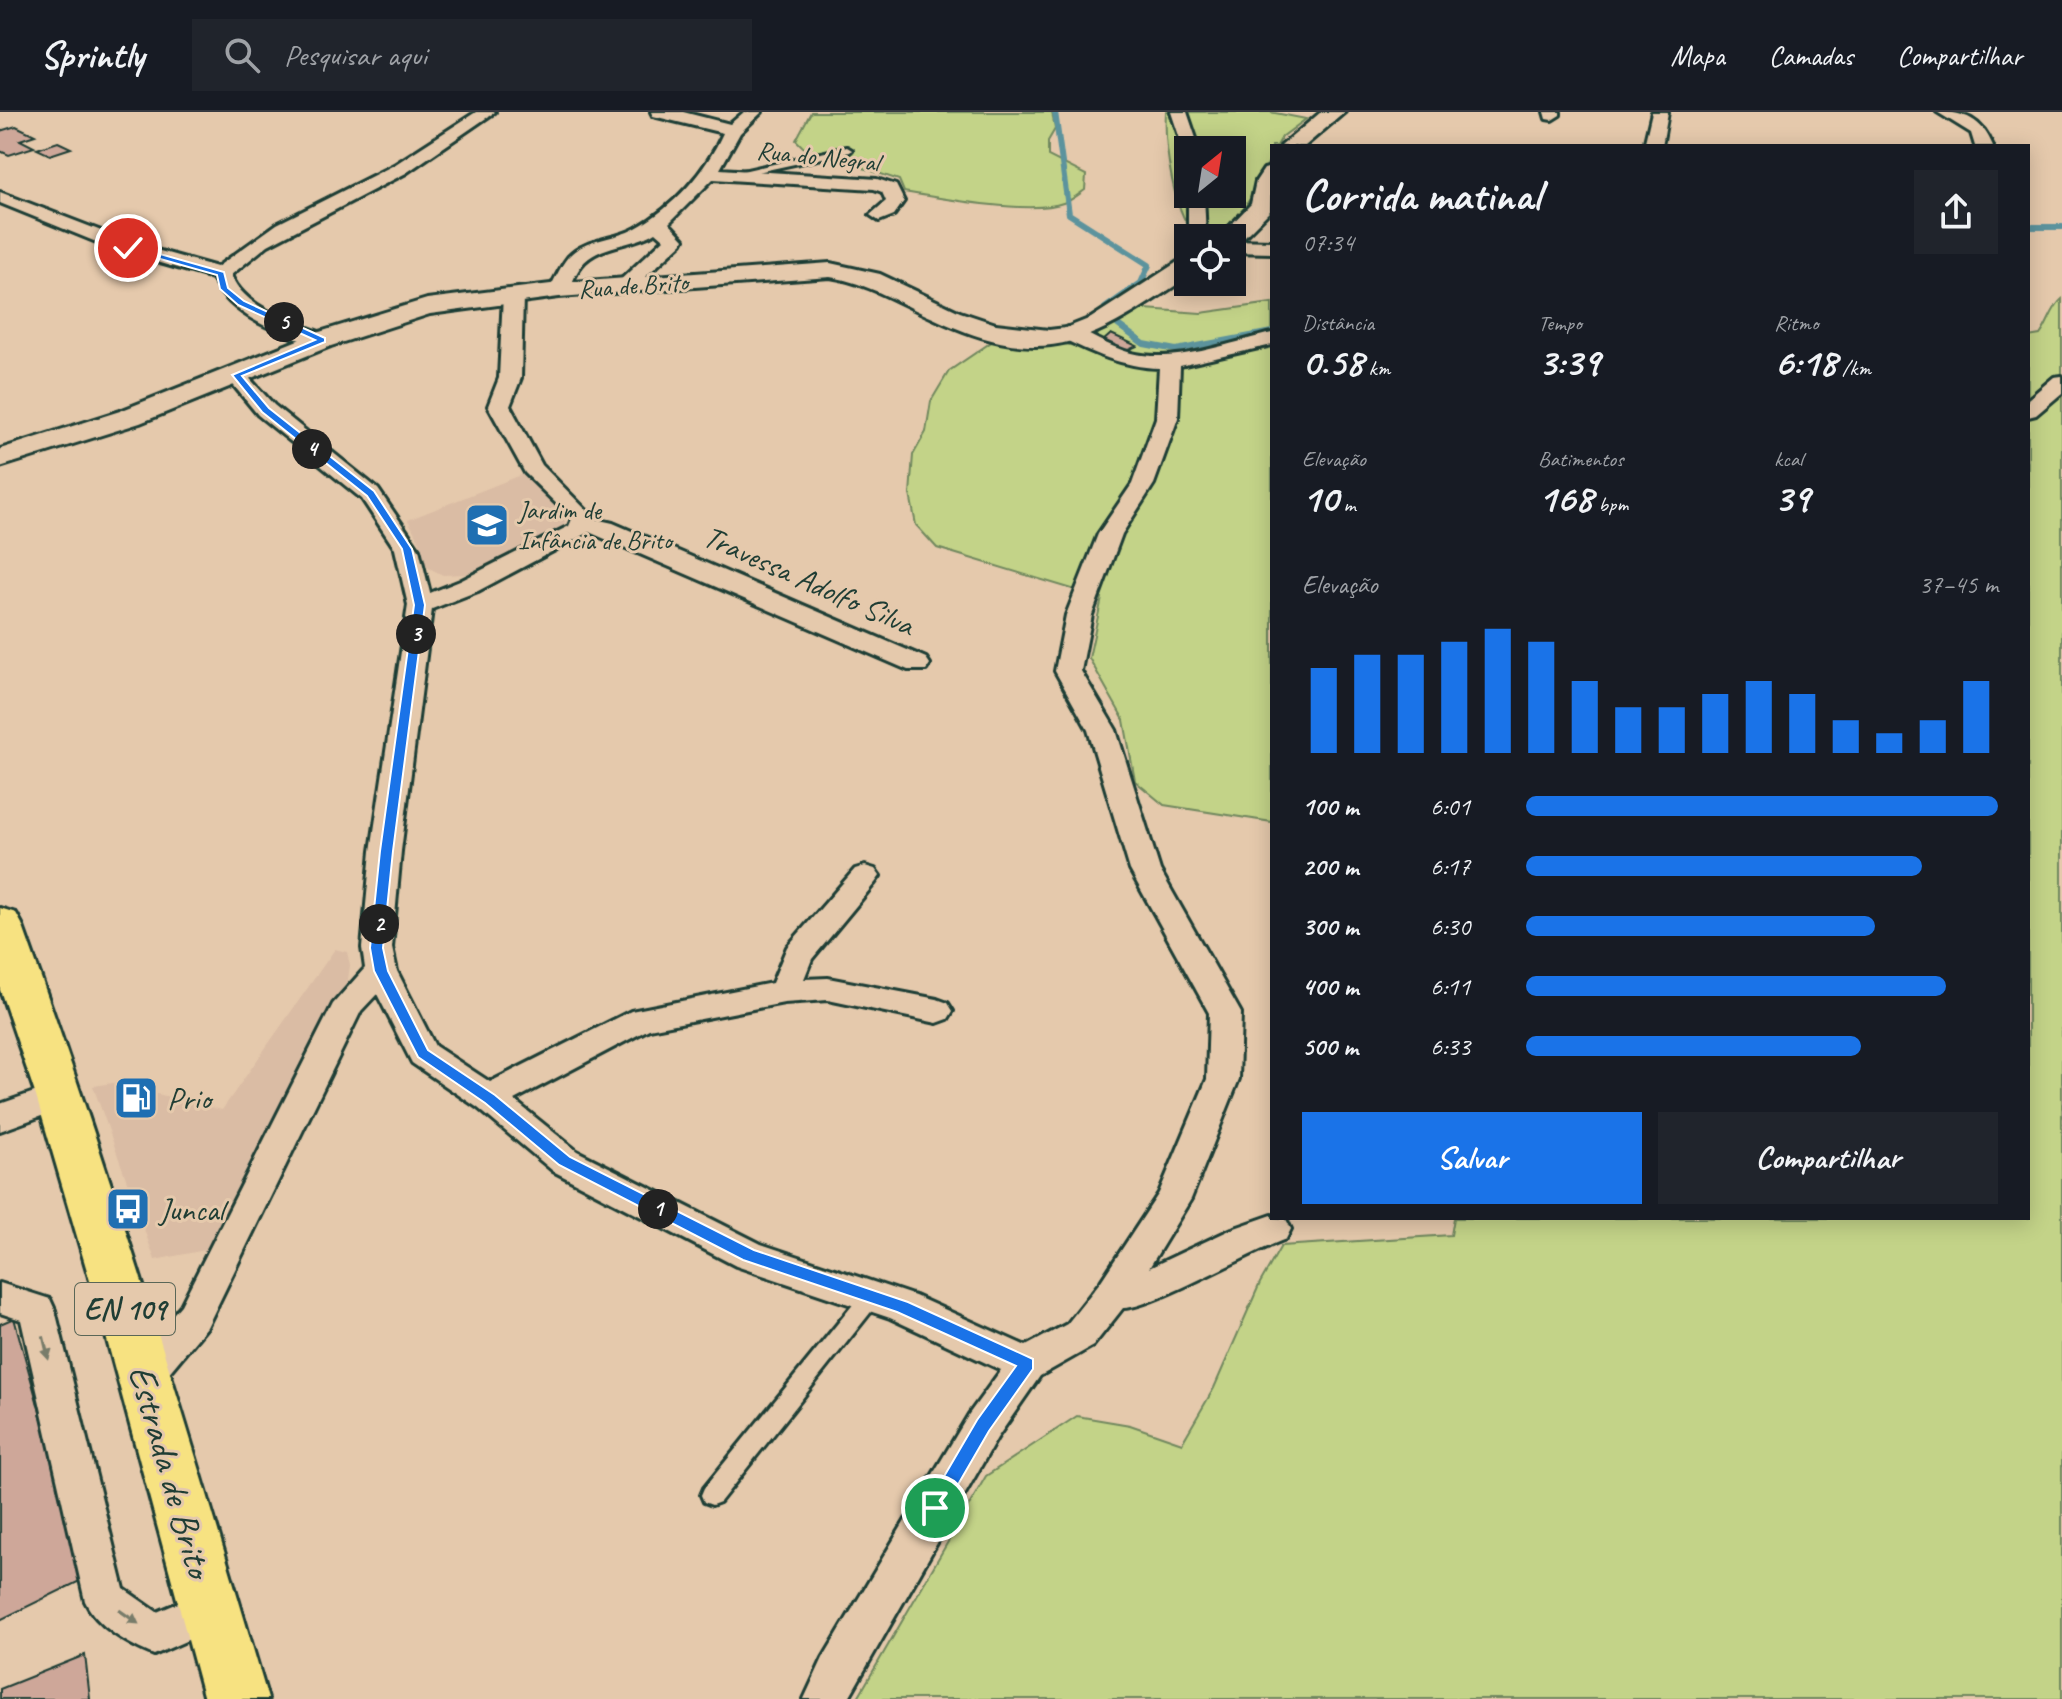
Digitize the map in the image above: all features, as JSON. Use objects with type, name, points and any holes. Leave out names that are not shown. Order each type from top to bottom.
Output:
[{"type":"main road","name":"Estrada de Brito","points":[[0,924],[60,1096],[144,1375],[236,1699]]},
{"type":"street","points":[[221,274],[263,239],[400,169],[487,112]]},
{"type":"street","points":[[659,112],[720,125],[732,131]]},
{"type":"street","points":[[559,290],[578,258],[596,248],[632,237],[658,223],[694,190],[732,131],[754,112]]},
{"type":"street","points":[[1179,112],[1187,136]]},
{"type":"street","points":[[1294,144],[1334,112]]},
{"type":"street","points":[[1653,144],[1660,112]]},
{"type":"street","points":[[1945,112],[1978,130],[1983,144]]},
{"type":"street","name":"Rua do Negral","points":[[706,173],[877,184],[890,189],[895,201],[888,211],[879,215]]},
{"type":"street","points":[[1244,224],[1262,206],[1270,177]]},
{"type":"street","points":[[0,197],[128,248],[221,274]]},
{"type":"street","points":[[624,286],[675,239],[658,223]]},
{"type":"street","points":[[1246,246],[1270,247]]},
{"type":"street","name":"Rua de Brito","points":[[0,458],[130,417],[322,340],[427,307],[559,290],[830,270],[875,279],[975,328],[1019,337],[1088,329],[1174,275]]},
{"type":"street","points":[[221,274],[224,289],[241,303],[322,340]]},
{"type":"street","points":[[420,605],[469,586],[579,530],[584,524],[584,518],[533,468],[499,406],[510,378],[513,295]]},
{"type":"street","points":[[1067,333],[1109,353],[1142,360],[1170,361],[1270,339]]},
{"type":"street","points":[[826,1699],[838,1673],[983,1426],[1027,1364],[1080,1335],[1114,1292],[1174,1199],[1223,1079],[1225,1013],[1145,870],[1102,730],[1068,671],[1079,615],[1110,534],[1143,484],[1167,418],[1170,361]]},
{"type":"street","points":[[236,375],[266,410],[370,494],[407,549],[420,605],[386,851],[377,948],[381,971],[423,1054],[490,1099],[565,1161],[749,1255],[902,1307],[1027,1364]]},
{"type":"street","points":[[2030,408],[2062,382]]},
{"type":"street","name":"Travessa Adolfo Silva","points":[[584,524],[605,528],[917,664]]},
{"type":"street","points":[[784,992],[798,955],[865,876]]},
{"type":"street","points":[[144,1375],[194,1316],[349,1004],[381,971]]},
{"type":"street","points":[[490,1099],[523,1078],[642,1019],[784,992],[828,989],[937,1011]]},
{"type":"street","points":[[0,1118],[60,1096]]},
{"type":"street","points":[[1114,1292],[1132,1293],[1245,1239],[1273,1229]]},
{"type":"street","points":[[0,1298],[37,1310],[106,1601],[154,1634],[209,1610]]},
{"type":"lane","points":[[739,173],[847,150]]},
{"type":"lane","points":[[712,1495],[871,1297]]},
{"type":"shaded area","name":"Jardim de Infância de Brito","points":[[526,473],[560,504],[565,522],[561,529],[466,574],[443,575],[425,566],[420,543],[408,520]]},
{"type":"shaded area","name":"Prio","points":[[335,949],[347,952],[350,965],[345,1000],[210,1249],[155,1260],[93,1086],[113,1083],[222,1110]]},
{"type":"green space","points":[[811,112],[1052,112],[1055,129],[1048,141],[1048,156],[1086,175],[1085,190],[1063,203],[1030,207],[904,192],[899,180],[804,148],[796,140]]},
{"type":"green space","points":[[1166,112],[1270,112],[1306,119],[1282,137],[1278,144],[1270,144],[1267,165],[1246,205],[1246,136],[1174,136],[1174,187]]},
{"type":"green space","points":[[1181,208],[1244,208],[1231,224],[1188,224]]},
{"type":"green space","points":[[2062,299],[2062,1699],[857,1699],[986,1476],[1077,1416],[1130,1425],[1182,1443],[1214,1388],[1260,1283],[1281,1246],[1451,1235],[1454,1220],[2030,1220],[2030,337],[2040,335]]},
{"type":"green space","points":[[1270,303],[1270,822],[1164,805],[1135,781],[1124,720],[1089,658],[1102,598],[937,548],[916,525],[910,494],[913,455],[926,432],[931,401],[949,371],[993,341],[1013,334],[1075,346],[1094,341],[1109,316],[1131,308],[1201,313]]},
{"type":"building","points":[[16,126],[35,135],[20,140],[34,147],[9,155],[0,151],[0,131]]},
{"type":"building","points":[[58,142],[71,148],[50,155],[37,149]]},
{"type":"building","points":[[1111,334],[1137,346],[1124,352],[1102,342]]},
{"type":"building","points":[[14,1318],[86,1578],[0,1620],[0,1324]]},
{"type":"building","points":[[85,1655],[90,1699],[0,1699],[0,1689]]},
{"type":"waterway","points":[[1055,112],[1069,214],[1149,265],[1141,283],[1105,308]]},
{"type":"waterway","points":[[2030,227],[2062,227]]},
{"type":"waterway","points":[[1118,325],[1144,344],[1176,350],[1270,332]]},
{"type":"place","name":"Jardim de Infância de Brito","points":[[487,525]]},
{"type":"place","name":"Prio","points":[[136,1098]]},
{"type":"place","name":"Juncal","points":[[128,1209]]},
{"type":"route","points":[[128,248],[221,274],[224,289],[241,303],[322,340],[236,375],[266,410],[370,494],[407,549],[420,605],[386,851],[377,948],[381,971],[423,1054],[490,1099],[565,1161],[749,1255],[902,1307],[1027,1364],[983,1426],[935,1508]]}]
